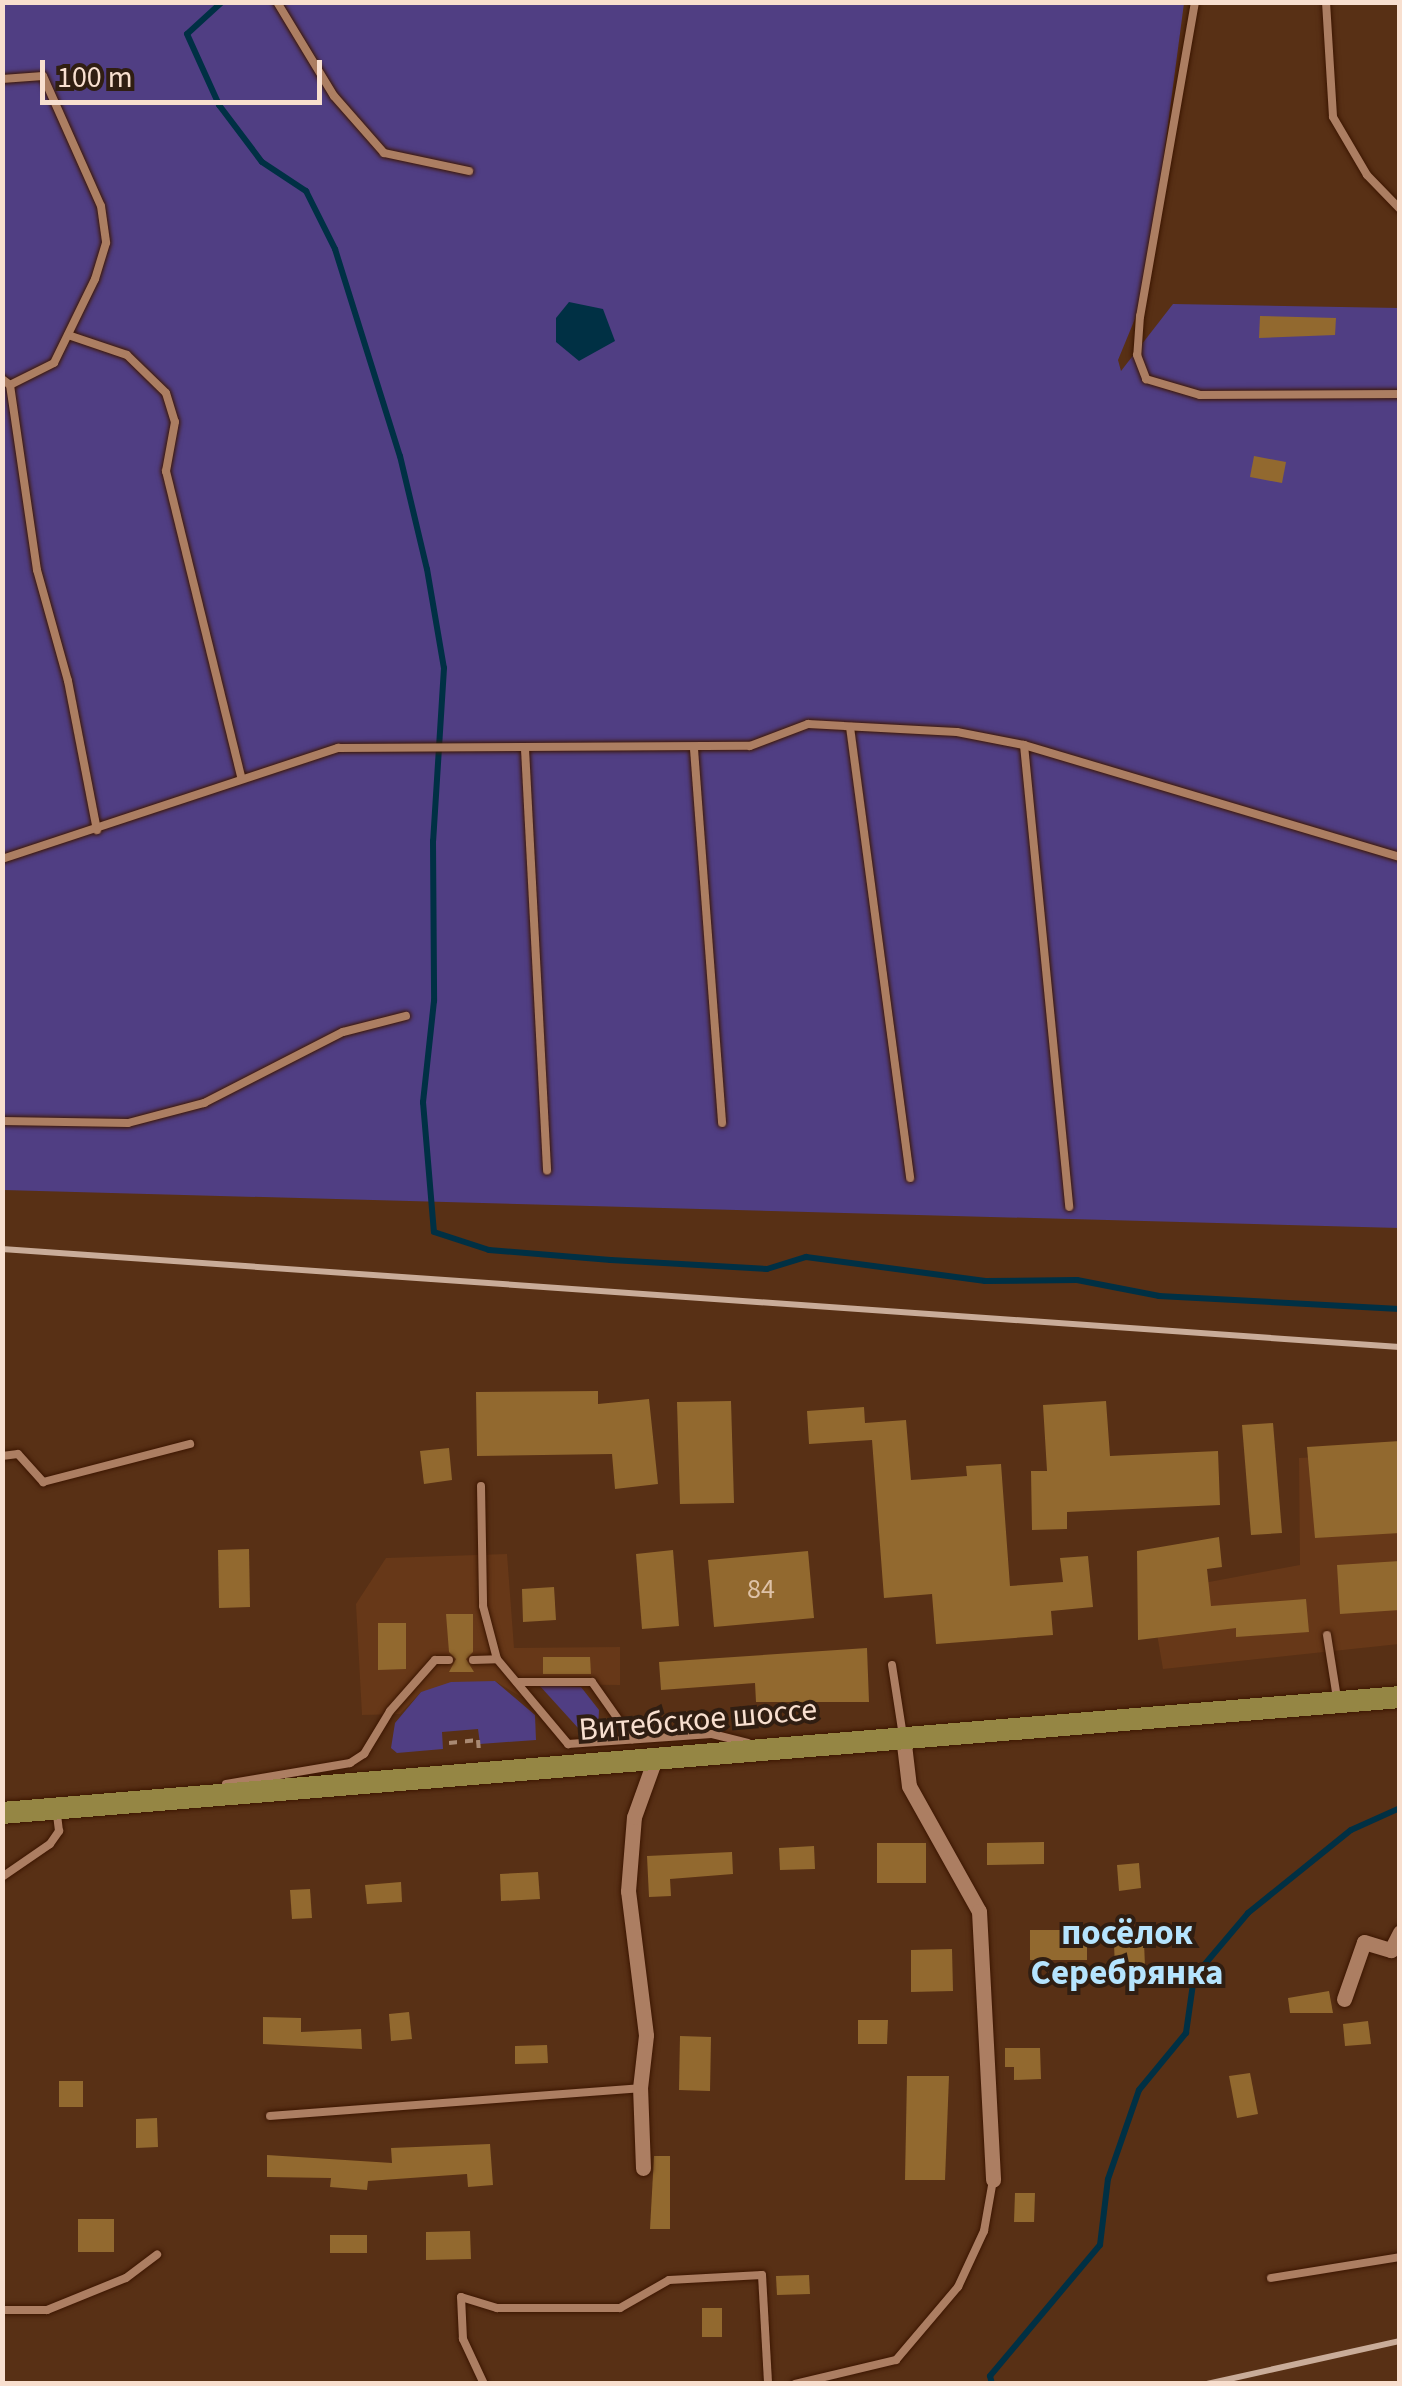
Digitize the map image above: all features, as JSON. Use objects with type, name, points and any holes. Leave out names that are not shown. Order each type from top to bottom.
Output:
[{"type":"main road","name":"Витебское шоссе","points":[[2,1812],[1400,1696]]},
{"type":"street","points":[[903,1736],[909,1786],[979,1911],[993,2180]]},
{"type":"street","points":[[643,2168],[640,2088],[646,2035],[628,1891],[634,1817],[656,1756]]},
{"type":"street","points":[[1344,1999],[1364,1942],[1391,1950],[1400,1932]]},
{"type":"lane","points":[[276,2],[334,96],[384,153],[469,172]]},
{"type":"lane","points":[[1196,2],[1140,316],[1138,355],[1146,380],[1200,395],[1400,394]]},
{"type":"lane","points":[[1326,2],[1333,117],[1367,176],[1400,209]]},
{"type":"lane","points":[[2,79],[43,76],[101,206],[106,243],[54,362],[6,382],[38,570],[68,681],[97,830]]},
{"type":"lane","points":[[68,336],[127,355],[166,393],[175,422],[166,471],[241,776]]},
{"type":"lane","points":[[2,859],[97,830],[241,776],[338,748],[750,746],[808,724],[957,732],[1024,745],[1400,857]]},
{"type":"lane","points":[[850,726],[910,1178]]},
{"type":"lane","points":[[1024,745],[1069,1207]]},
{"type":"lane","points":[[694,748],[722,1123]]},
{"type":"lane","points":[[525,750],[547,1170]]},
{"type":"lane","points":[[2,1121],[128,1123],[204,1103],[343,1032],[406,1016]]},
{"type":"lane","points":[[2,1456],[18,1454],[44,1482],[190,1444]]},
{"type":"lane","points":[[481,1486],[484,1606],[497,1659],[568,1744],[712,1734],[762,1747]]},
{"type":"lane","points":[[1326,1635],[1338,1702]]},
{"type":"lane","points":[[474,1660],[497,1659]]},
{"type":"lane","points":[[198,1794],[251,1776],[350,1763],[364,1754],[390,1712],[435,1660],[449,1660]]},
{"type":"lane","points":[[892,1665],[903,1736]]},
{"type":"lane","points":[[516,1682],[592,1682],[632,1740]]},
{"type":"lane","points":[[2,1877],[50,1844],[59,1830],[57,1808]]},
{"type":"lane","points":[[270,2116],[640,2088]]},
{"type":"lane","points":[[795,2384],[896,2360],[958,2287],[984,2231],[993,2180]]},
{"type":"lane","points":[[2,2310],[47,2310],[126,2278],[156,2255]]},
{"type":"lane","points":[[1271,2278],[1400,2257]]},
{"type":"lane","points":[[484,2384],[463,2338],[461,2297],[497,2308],[620,2308],[669,2280],[762,2275],[768,2384]]},
{"type":"shaded area","points":[[3,3],[1184,3],[1146,292],[1118,360],[1121,371],[1173,304],[1399,308],[1399,1228],[3,1190]]},
{"type":"shaded area","points":[[1399,1453],[1399,1644],[1163,1669],[1150,1593],[1300,1565],[1299,1458]]},
{"type":"shaded area","points":[[507,1554],[514,1648],[620,1647],[620,1685],[535,1684],[521,1697],[495,1681],[421,1692],[400,1714],[362,1715],[356,1604],[386,1558]]},
{"type":"shaded area","points":[[495,1681],[535,1715],[536,1740],[480,1744],[478,1729],[442,1732],[443,1749],[397,1753],[391,1748],[395,1723],[421,1692],[451,1682]]},
{"type":"shaded area","points":[[539,1685],[581,1687],[599,1710],[598,1730],[579,1729]]},
{"type":"water","points":[[569,302],[603,309],[615,341],[579,361],[556,342],[556,318]]},
{"type":"building","points":[[1260,316],[1336,318],[1335,335],[1259,338]]},
{"type":"building","points":[[1254,456],[1286,462],[1282,483],[1250,477]]},
{"type":"building","points":[[598,1391],[598,1404],[649,1399],[658,1484],[615,1489],[612,1454],[477,1456],[476,1392]]},
{"type":"building","points":[[731,1401],[734,1503],[680,1504],[677,1402]]},
{"type":"building","points":[[1106,1401],[1110,1456],[1218,1451],[1220,1505],[1067,1512],[1067,1529],[1032,1530],[1031,1471],[1047,1471],[1043,1405]]},
{"type":"building","points":[[864,1407],[865,1423],[906,1420],[911,1480],[967,1476],[966,1466],[1001,1464],[1010,1586],[1063,1582],[1060,1558],[1088,1556],[1093,1607],[1051,1611],[1053,1635],[936,1644],[932,1594],[884,1598],[872,1440],[809,1444],[807,1411]]},
{"type":"building","points":[[1273,1423],[1282,1533],[1251,1535],[1242,1425]]},
{"type":"building","points":[[1400,1441],[1400,1533],[1315,1538],[1307,1447]]},
{"type":"building","points":[[449,1448],[452,1480],[424,1484],[420,1451]]},
{"type":"building","points":[[1219,1537],[1222,1567],[1207,1569],[1211,1606],[1306,1599],[1309,1632],[1236,1637],[1236,1628],[1138,1640],[1137,1551]]},
{"type":"building","points":[[249,1549],[250,1607],[219,1608],[218,1550]]},
{"type":"building","points":[[673,1550],[679,1626],[642,1629],[636,1554]]},
{"type":"building","points":[[808,1551],[814,1618],[714,1627],[708,1560]]},
{"type":"building","points":[[1400,1561],[1400,1610],[1340,1614],[1337,1565]]},
{"type":"building","points":[[554,1587],[556,1620],[523,1622],[522,1589]]},
{"type":"building","points":[[446,1614],[473,1614],[473,1652],[466,1659],[474,1672],[449,1672],[456,1659],[449,1652]]},
{"type":"building","points":[[378,1623],[406,1623],[406,1669],[378,1670]]},
{"type":"building","points":[[867,1648],[869,1702],[756,1702],[755,1683],[661,1690],[659,1662]]},
{"type":"building","points":[[543,1657],[590,1657],[591,1674],[543,1674]]},
{"type":"building","points":[[1044,1842],[1044,1864],[987,1865],[987,1843]]},
{"type":"building","points":[[877,1843],[926,1843],[926,1883],[877,1883]]},
{"type":"building","points":[[814,1846],[815,1869],[780,1870],[779,1848]]},
{"type":"building","points":[[732,1852],[733,1874],[670,1879],[671,1896],[649,1897],[647,1856]]},
{"type":"building","points":[[1139,1863],[1141,1888],[1119,1891],[1117,1865]]},
{"type":"building","points":[[538,1872],[540,1899],[501,1901],[500,1874]]},
{"type":"building","points":[[401,1882],[402,1902],[367,1904],[365,1885]]},
{"type":"building","points":[[310,1889],[312,1918],[292,1919],[290,1890]]},
{"type":"building","points":[[1030,1930],[1087,1930],[1087,1960],[1030,1960]]},
{"type":"building","points":[[1144,1942],[1145,1967],[1115,1968],[1114,1944]]},
{"type":"building","points":[[952,1949],[953,1991],[911,1992],[911,1950]]},
{"type":"building","points":[[1329,1991],[1333,2013],[1290,2013],[1288,1998]]},
{"type":"building","points":[[409,2012],[412,2039],[391,2041],[389,2014]]},
{"type":"building","points":[[263,2017],[301,2018],[301,2032],[361,2029],[362,2049],[263,2044]]},
{"type":"building","points":[[858,2020],[888,2020],[887,2044],[858,2044]]},
{"type":"building","points":[[1368,2021],[1371,2044],[1345,2046],[1343,2024]]},
{"type":"building","points":[[680,2036],[711,2037],[710,2091],[679,2090]]},
{"type":"building","points":[[547,2045],[548,2063],[515,2064],[515,2046]]},
{"type":"building","points":[[1005,2048],[1040,2048],[1041,2079],[1014,2080],[1014,2067],[1005,2067]]},
{"type":"building","points":[[1250,2073],[1258,2114],[1237,2118],[1229,2076]]},
{"type":"building","points":[[907,2076],[949,2076],[945,2180],[905,2180]]},
{"type":"building","points":[[59,2081],[83,2081],[83,2107],[59,2107]]},
{"type":"building","points":[[157,2118],[158,2147],[136,2148],[136,2119]]},
{"type":"building","points":[[490,2144],[493,2185],[468,2187],[467,2174],[368,2181],[367,2190],[330,2187],[331,2178],[267,2177],[267,2155],[392,2163],[391,2148]]},
{"type":"building","points":[[654,2156],[670,2156],[670,2229],[650,2229]]},
{"type":"building","points":[[1015,2193],[1035,2193],[1034,2222],[1014,2222]]},
{"type":"building","points":[[78,2219],[114,2219],[114,2252],[78,2252]]},
{"type":"building","points":[[470,2231],[471,2259],[426,2260],[426,2232]]},
{"type":"building","points":[[330,2235],[367,2235],[367,2253],[330,2253]]},
{"type":"building","points":[[809,2275],[810,2294],[777,2295],[776,2276]]},
{"type":"building","points":[[702,2308],[722,2308],[722,2337],[702,2337]]},
{"type":"waterway","points":[[222,2],[187,34],[219,105],[262,162],[306,191],[335,249],[400,456],[427,569],[444,668],[433,841],[434,1001],[423,1102],[434,1232],[489,1250],[611,1260],[767,1269],[806,1257],[985,1281],[1077,1280],[1159,1296],[1400,1309]]},
{"type":"waterway","points":[[992,2384],[990,2376],[1100,2245],[1108,2179],[1139,2090],[1186,2033],[1194,1977],[1248,1913],[1351,1830],[1400,1808]]},
{"type":"railway","points":[[2,1249],[1400,1347]]},
{"type":"railway","points":[[1207,2384],[1400,2341]]},
{"type":"district","name":"посёлок Серебрянка","points":[[1127,1953]]}]
